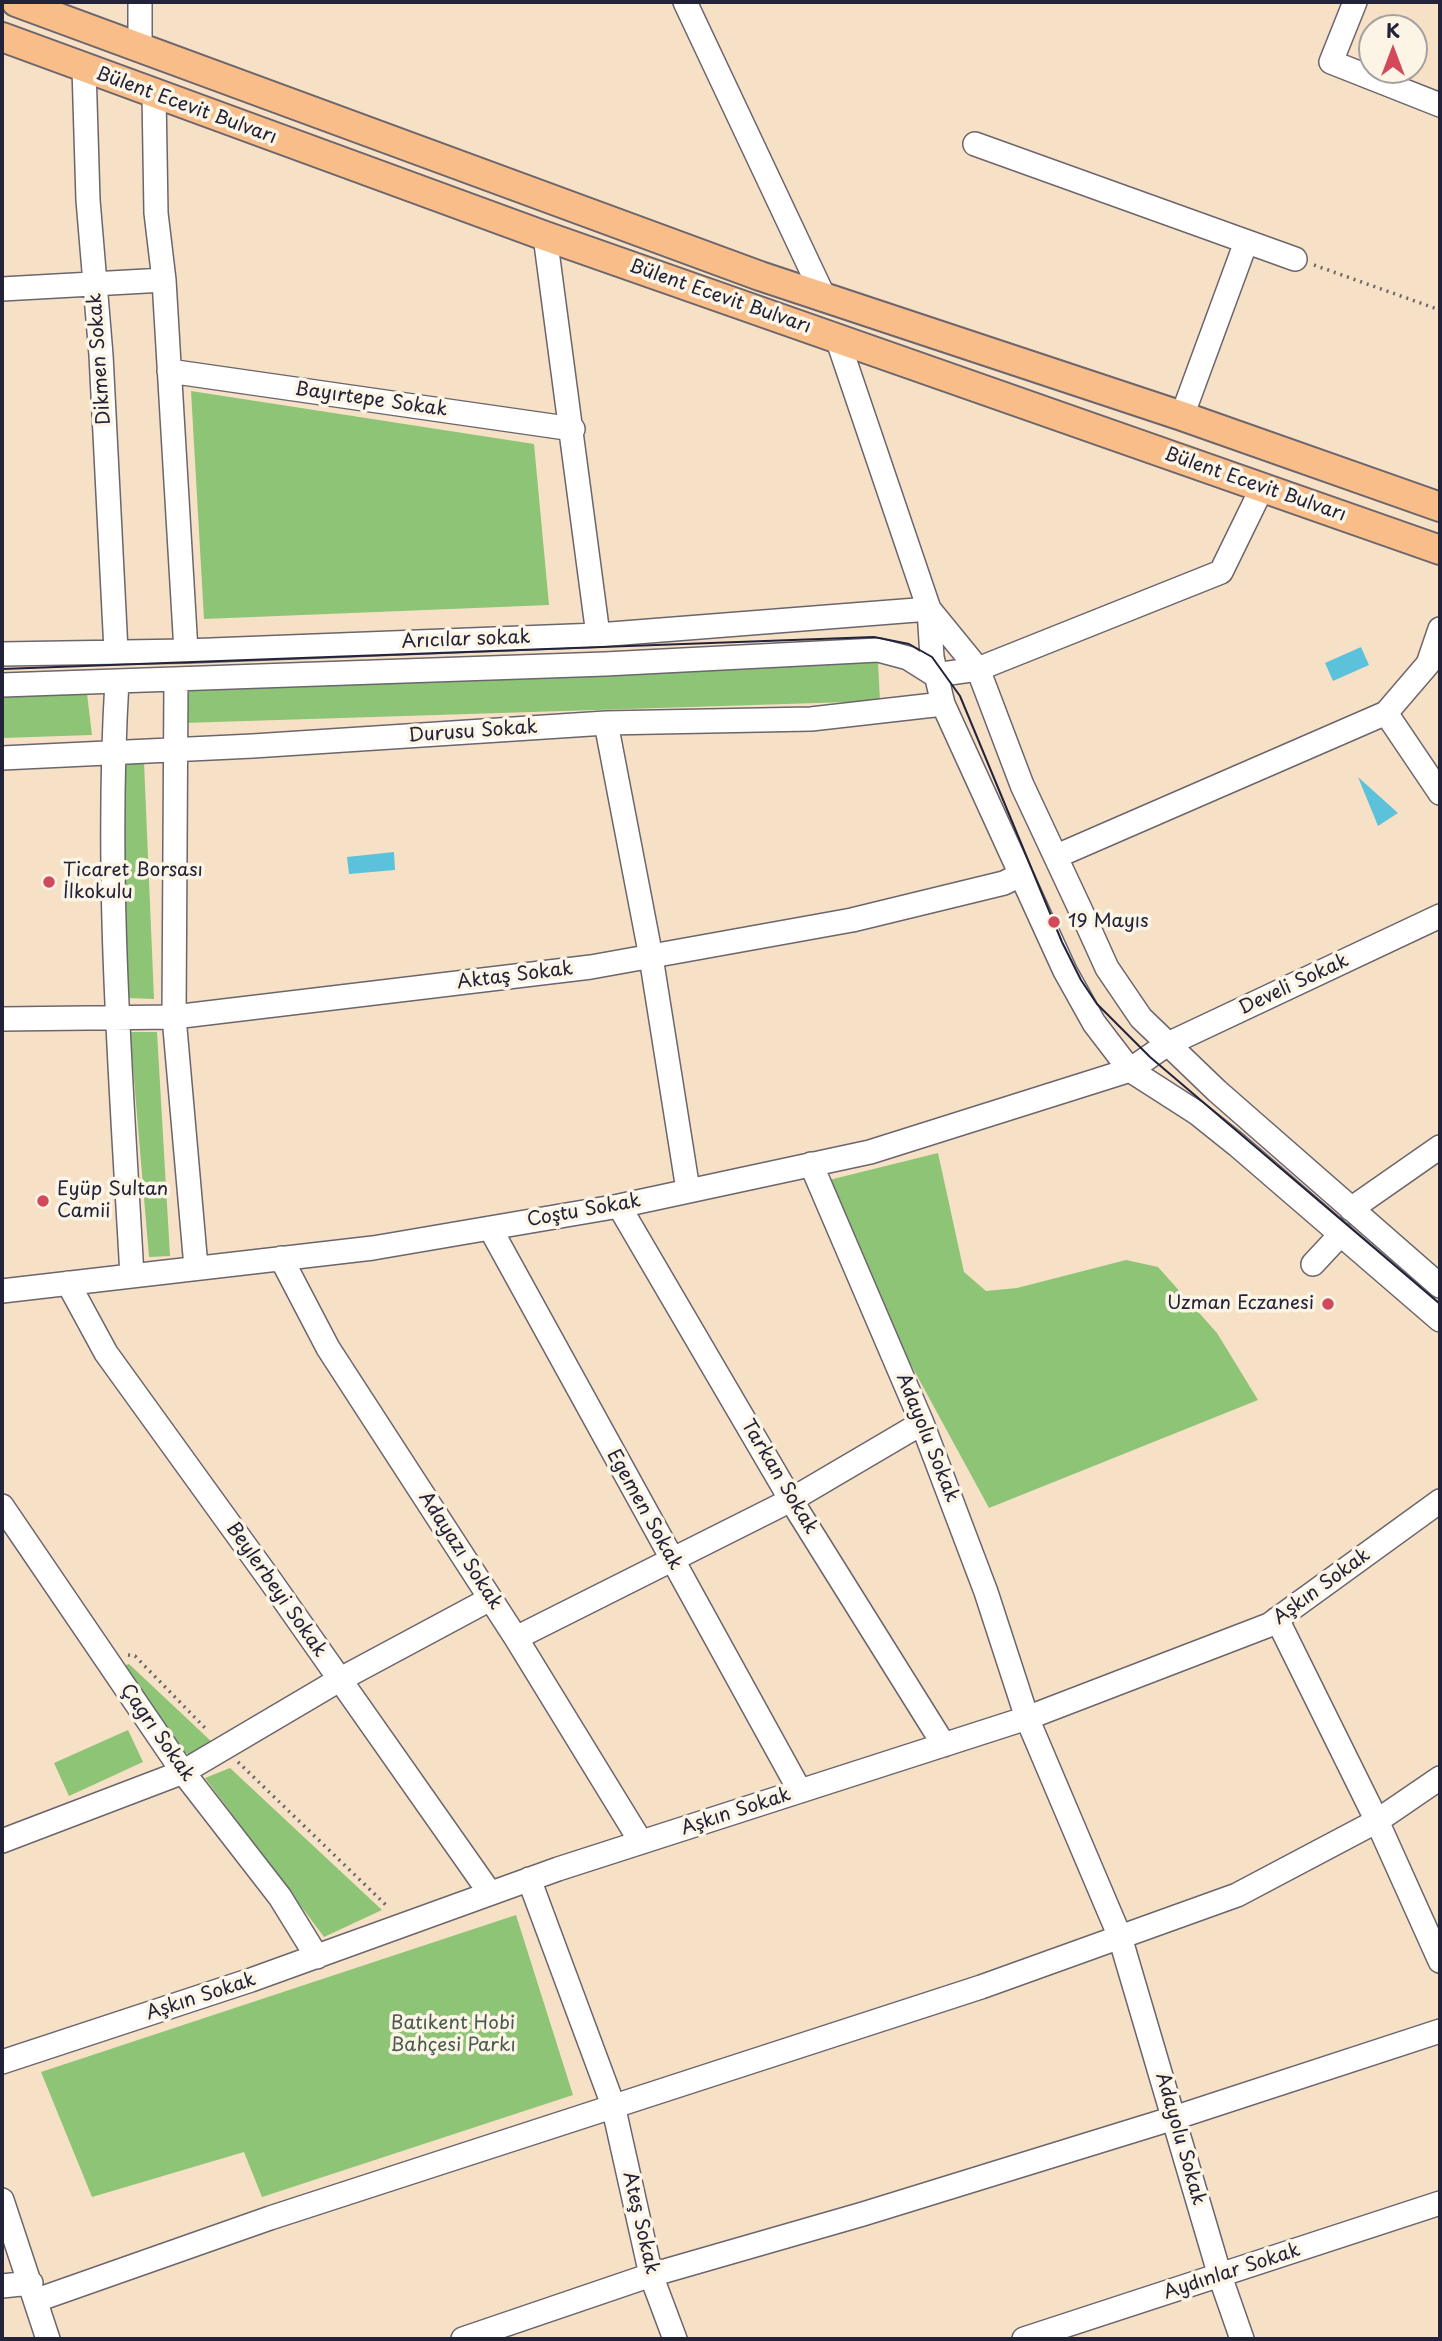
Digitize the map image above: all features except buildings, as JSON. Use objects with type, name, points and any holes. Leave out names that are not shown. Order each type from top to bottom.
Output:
[{"type":"main road","name":"Bülent Ecevit Bulvarı","points":[[16,2],[824,297],[1182,416],[1440,507]]},
{"type":"main road","name":"Bülent Ecevit Bulvarı","points":[[2,37],[545,236],[1440,550]]},
{"type":"street","points":[[140,2],[140,47]]},
{"type":"street","points":[[685,2],[824,297]]},
{"type":"street","points":[[1355,2],[1331,62],[1440,105]]},
{"type":"street","name":"Dikmen Sokak","points":[[84,68],[88,200],[116,651]]},
{"type":"street","points":[[154,94],[156,213],[164,280],[186,651]]},
{"type":"street","points":[[975,144],[1295,258]]},
{"type":"street","points":[[545,236],[573,429],[598,635]]},
{"type":"street","points":[[1182,416],[1246,242]]},
{"type":"street","points":[[2,289],[164,280]]},
{"type":"street","points":[[837,338],[929,610],[935,675],[943,704],[1065,971],[1094,1023],[1130,1070],[1217,1129],[1440,1320]]},
{"type":"street","name":"Bayırtepe Sokak","points":[[169,371],[573,429]]},
{"type":"street","points":[[2,685],[605,664],[878,650],[908,658],[935,675],[978,669],[1221,572],[1262,488]]},
{"type":"street","points":[[929,610],[978,669],[1022,785],[1107,968],[1141,1018],[1158,1051],[1351,1209],[1440,1286]]},
{"type":"street","name":"Arıcılar sokak","points":[[2,654],[186,651],[598,635],[929,610]]},
{"type":"street","points":[[1057,856],[1387,713],[1428,664],[1440,629]]},
{"type":"street","points":[[176,679],[174,1017],[196,1267]]},
{"type":"street","points":[[117,681],[112,752],[117,1017],[132,1276]]},
{"type":"street","name":"Durusu Sokak","points":[[2,758],[253,746],[606,723],[811,719],[943,704]]},
{"type":"street","points":[[1387,713],[1440,793]]},
{"type":"street","points":[[606,723],[651,957],[688,1190]]},
{"type":"street","name":"Aktaş Sokak","points":[[2,1019],[174,1017],[590,967],[852,920],[1004,883],[1020,875]]},
{"type":"street","name":"Develi Sokak","points":[[1158,1051],[1440,916]]},
{"type":"street","name":"Coştu Sokak","points":[[2,1291],[373,1248],[619,1206],[870,1152],[1130,1070],[1158,1051]]},
{"type":"street","points":[[1351,1209],[1440,1147]]},
{"type":"street","name":"Adayolu Sokak","points":[[811,1164],[922,1423],[986,1592],[1027,1718],[1120,1937],[1220,2276],[1242,2339]]},
{"type":"street","name":"Tarkan Sokak","points":[[619,1206],[791,1500],[944,1745]]},
{"type":"street","name":"Egemen Sokak","points":[[490,1228],[800,1791]]},
{"type":"street","points":[[1313,1264],[1341,1234]]},
{"type":"street","name":"Adayazı Sokak","points":[[281,1258],[328,1348],[516,1638],[641,1842]]},
{"type":"street","name":"Beylerbeyi Sokak","points":[[68,1283],[106,1353],[490,1894]]},
{"type":"street","points":[[516,1638],[791,1500],[922,1423]]},
{"type":"street","name":"Aşkın Sokak","points":[[2,2062],[317,1956],[529,1879],[1027,1718],[1277,1619],[1440,1501]]},
{"type":"street","name":"Çagrı Sokak","points":[[2,1506],[183,1772],[280,1897],[317,1956]]},
{"type":"street","points":[[2,1842],[183,1772],[339,1680],[490,1599]]},
{"type":"street","points":[[1277,1619],[1435,1934],[1440,1961]]},
{"type":"street","points":[[2,2286],[34,2291],[270,2218],[981,1987],[1237,1895],[1377,1821],[1440,1778]]},
{"type":"street","name":"Ateş Sokak","points":[[529,1879],[613,2105],[651,2274],[675,2339]]},
{"type":"street","points":[[463,2339],[651,2274],[863,2214],[1174,2118],[1440,2031]]},
{"type":"street","points":[[2,2200],[48,2339]]},
{"type":"street","name":"Aydınlar Sokak","points":[[1024,2339],[1440,2203]]},
{"type":"path","points":[[1295,258],[1440,310]]},
{"type":"path","points":[[99,1650],[135,1657],[404,1923]]},
{"type":"green space","points":[[191,391],[534,444],[549,605],[204,619]]},
{"type":"green space","points":[[878,662],[880,701],[183,723],[181,683]]},
{"type":"green space","points":[[86,685],[92,735],[2,738],[2,689]]},
{"type":"green space","points":[[120,760],[144,762],[154,999],[128,998]]},
{"type":"green space","points":[[130,1032],[157,1032],[170,1256],[149,1257]]},
{"type":"green space","points":[[938,1153],[964,1272],[986,1291],[1017,1288],[1126,1260],[1158,1267],[1217,1333],[1258,1400],[989,1508],[903,1350],[829,1180]]},
{"type":"green space","points":[[129,1664],[213,1743],[194,1757],[182,1751],[123,1666]]},
{"type":"green space","points":[[128,1730],[143,1762],[69,1796],[54,1763]]},
{"type":"green space","points":[[230,1768],[382,1910],[324,1937],[205,1778]]},
{"type":"green space","name":"Batıkent Hobi Bahçesi Parkı","points":[[516,1915],[573,2095],[262,2197],[244,2152],[92,2197],[41,2072]]},
{"type":"water","points":[[1361,647],[1369,665],[1333,681],[1325,663]]},
{"type":"water","points":[[1358,777],[1398,813],[1378,826]]},
{"type":"water","points":[[394,852],[395,870],[349,874],[347,857]]},
{"type":"tram line","points":[[2,669],[874,637],[909,644],[932,657],[960,696],[1062,942],[1081,980],[1097,1004],[1150,1057],[1440,1304]]},
{"type":"place","name":"Ticaret Borsası İlkokulu","points":[[49,882]]},
{"type":"place","name":"19 Mayıs","points":[[1054,922]]},
{"type":"place","name":"Eyüp Sultan Camii","points":[[43,1201]]},
{"type":"place","name":"Uzman Eczanesi","points":[[1328,1304]]}]
